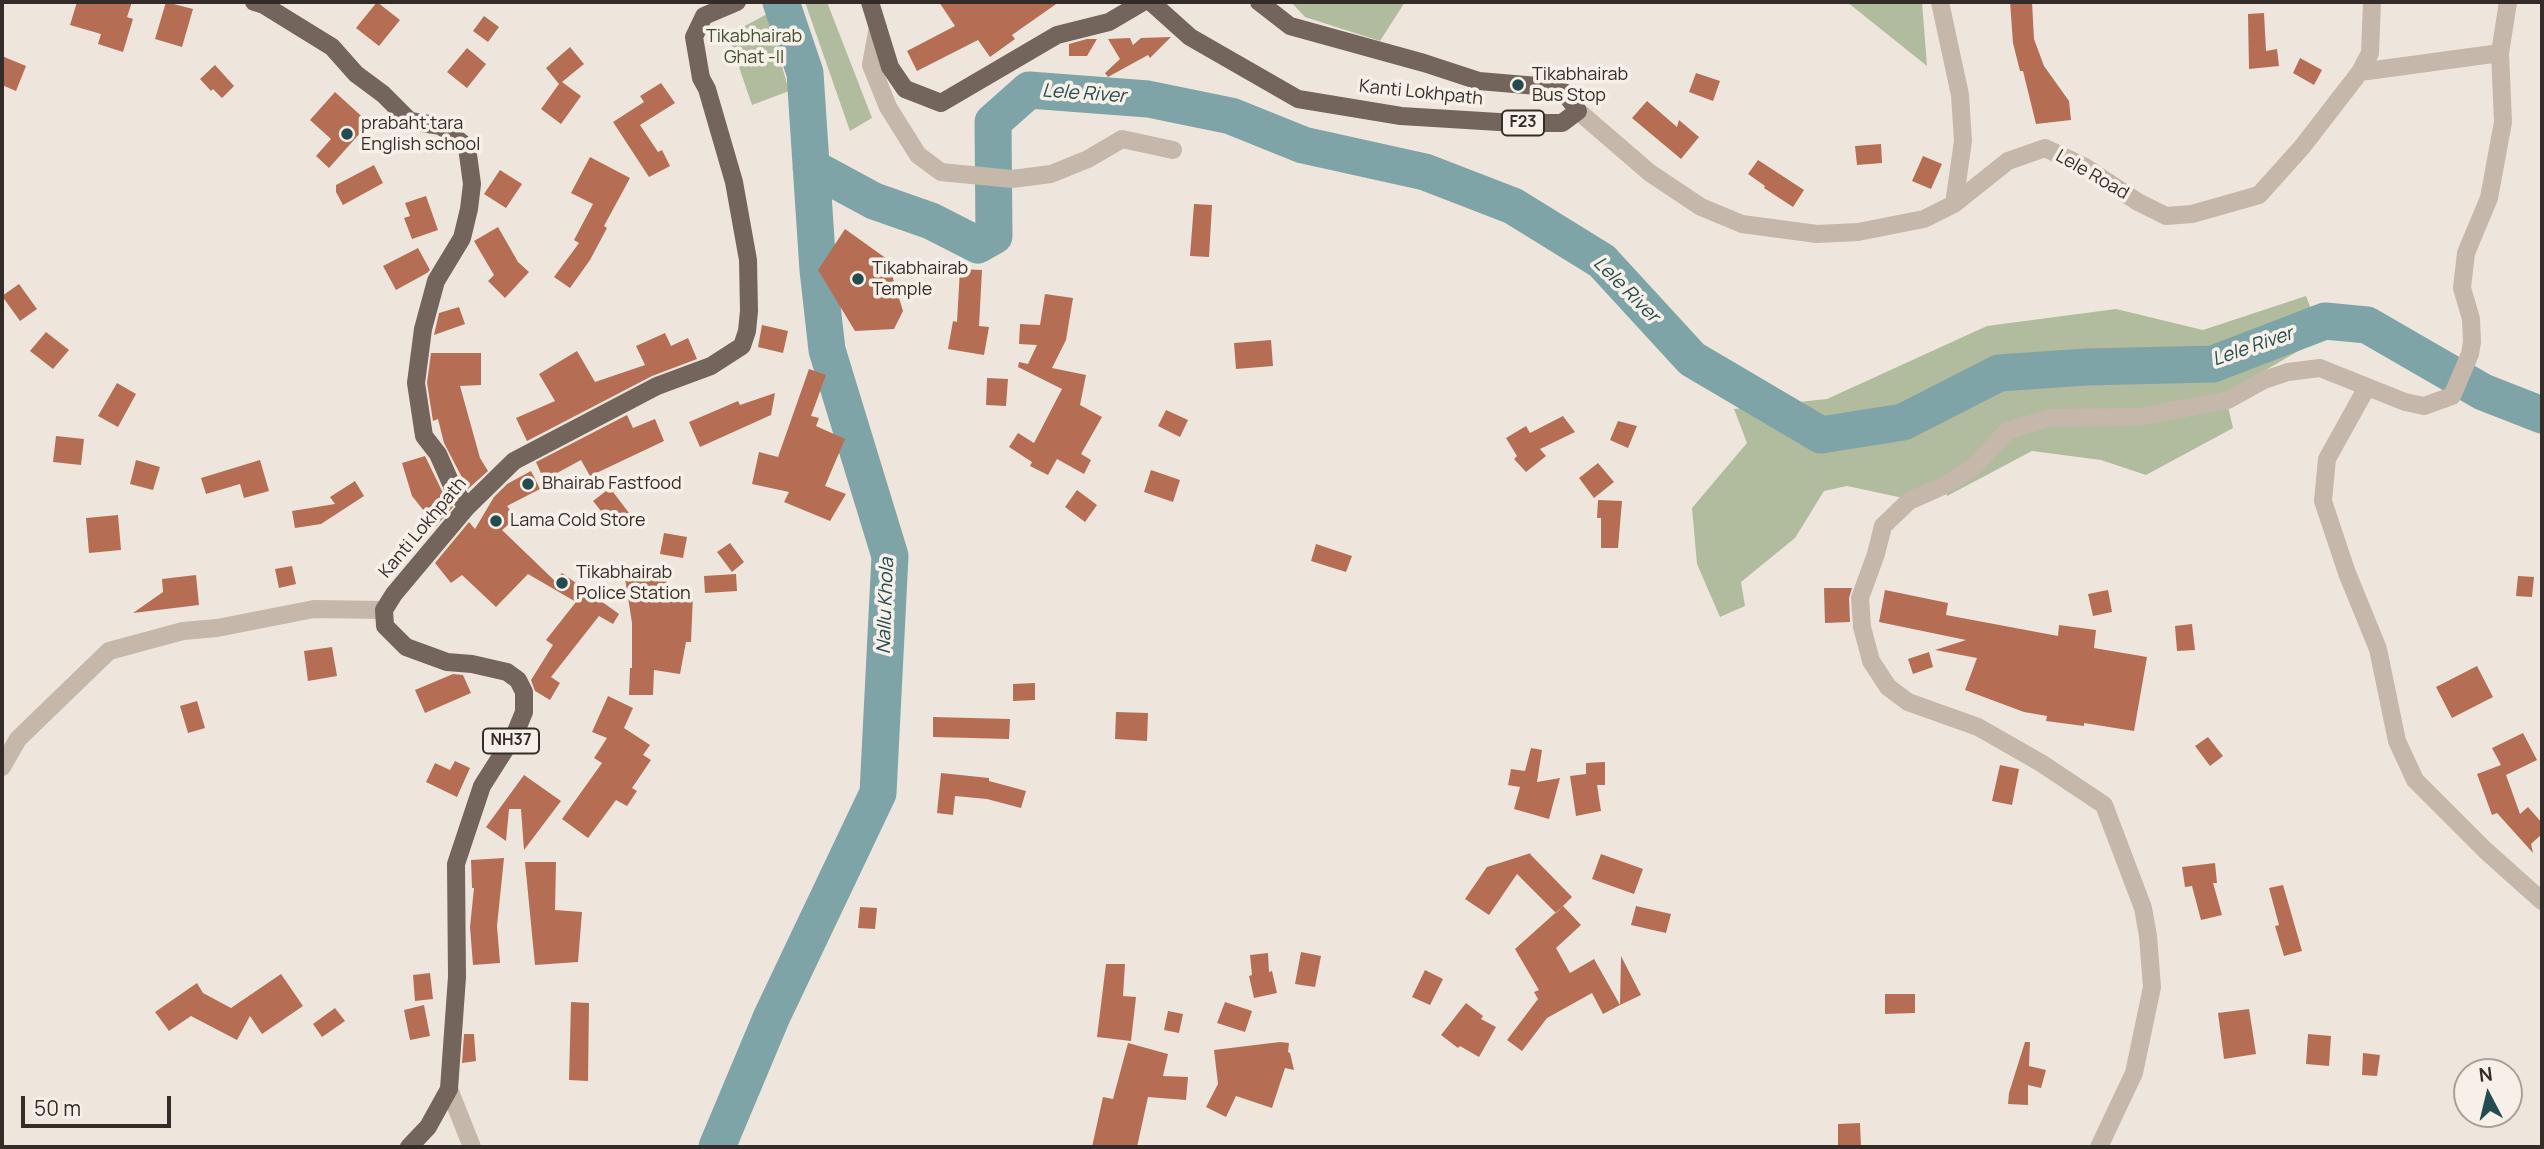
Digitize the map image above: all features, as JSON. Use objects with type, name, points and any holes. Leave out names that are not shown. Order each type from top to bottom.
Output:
[{"type":"main road","points":[[254,2],[264,5],[332,47],[356,74],[383,94],[410,121],[441,126],[467,147],[472,184],[469,209],[462,238],[436,281],[423,329],[416,383],[424,436],[438,454],[453,488],[467,507]]},
{"type":"main road","name":"Kanti Lokhpath","points":[[384,610],[394,594],[467,507],[502,470],[533,450],[657,386],[711,366],[742,346],[749,311],[748,260],[734,183],[696,57],[694,37],[704,16],[737,2]]},
{"type":"main road","points":[[870,2],[890,67],[905,89],[941,103],[1057,35],[1109,22],[1143,2]]},
{"type":"main road","name":"Kanti Lokhpath","points":[[1151,2],[1190,37],[1298,99],[1401,116],[1515,123],[1562,122],[1578,111],[1564,92],[1479,81],[1290,26],[1259,2]]},
{"type":"main road","name":"NH37","points":[[384,610],[386,626],[406,647],[447,662],[472,664],[507,672],[518,681],[524,692],[524,712],[520,723],[482,786],[456,864],[457,977],[449,1088],[428,1127],[409,1147]]},
{"type":"street","points":[[1940,2],[1960,95],[1963,141],[1954,204]]},
{"type":"street","name":"Lele Road","points":[[1578,111],[1650,173],[1701,207],[1742,224],[1817,234],[1858,232],[1924,219],[1954,204],[2008,161],[2045,148],[2085,167],[2138,202],[2166,216],[2192,214],[2259,195],[2302,147],[2360,72],[2370,53],[2372,2]]},
{"type":"street","points":[[2099,1147],[2134,1073],[2152,987],[2143,908],[2104,805],[2041,763],[1978,727],[1908,702],[1888,687],[1871,661],[1862,627],[1860,598],[1883,526],[1909,501],[1945,485],[1973,468],[2007,430],[2040,420],[2139,417],[2228,400],[2264,380],[2288,372],[2320,368],[2404,402],[2424,406],[2452,396],[2470,354],[2471,319],[2462,288],[2466,253],[2489,198],[2503,122],[2500,53],[2508,2]]},
{"type":"street","points":[[878,27],[871,65],[888,107],[918,155],[941,172],[1012,179],[1051,174],[1088,159],[1122,139],[1173,150]]},
{"type":"street","points":[[2360,72],[2500,53]]},
{"type":"street","points":[[2367,387],[2327,459],[2323,501],[2347,573],[2378,649],[2397,741],[2415,780],[2542,901]]},
{"type":"street","points":[[2,767],[18,739],[109,650],[183,631],[217,628],[314,609],[384,610]]},
{"type":"street","points":[[449,1088],[472,1147]]},
{"type":"green space","points":[[805,2],[827,2],[872,118],[850,131]]},
{"type":"green space","points":[[1291,2],[1405,2],[1380,41],[1305,17]]},
{"type":"green space","points":[[1847,2],[1922,2],[1927,66]]},
{"type":"green space","name":"Tikabhairab Ghat -II","points":[[767,14],[789,91],[752,105],[728,35]]},
{"type":"green space","points":[[2306,296],[2322,337],[2225,394],[2233,428],[2146,475],[2101,460],[2032,451],[1947,496],[1944,484],[1908,499],[1847,486],[1824,491],[1795,538],[1741,582],[1745,606],[1720,617],[1697,564],[1692,508],[1747,443],[1734,409],[1827,399],[1987,326],[2116,309],[2203,330]]},
{"type":"building","points":[[77,2],[132,2],[127,17],[133,19],[123,52],[98,44],[101,34],[70,25]]},
{"type":"building","points":[[166,2],[193,9],[182,47],[155,39]]},
{"type":"building","points":[[377,2],[400,20],[379,46],[356,28]]},
{"type":"building","points":[[939,2],[1059,2],[1012,35],[1015,39],[990,57],[978,40],[917,71],[907,51],[955,26]]},
{"type":"building","points":[[2010,2],[2032,2],[2034,39],[2044,66],[2069,101],[2071,120],[2036,124],[2013,43]]},
{"type":"building","points":[[2264,13],[2266,51],[2277,49],[2279,66],[2249,69],[2248,14]]},
{"type":"building","points":[[484,16],[499,27],[488,42],[473,31]]},
{"type":"building","points":[[1171,37],[1150,58],[1148,55],[1108,77],[1105,73],[1120,59],[1108,39],[1130,38],[1133,45],[1141,38]]},
{"type":"building","points":[[1097,39],[1087,56],[1069,56],[1069,44]]},
{"type":"building","points":[[570,47],[584,64],[562,82],[581,96],[561,124],[541,109],[559,84],[546,68]]},
{"type":"building","points":[[467,48],[486,64],[467,88],[447,72]]},
{"type":"building","points":[[2,56],[26,66],[16,91],[2,85]]},
{"type":"building","points":[[2300,58],[2322,70],[2314,85],[2293,73]]},
{"type":"building","points":[[215,65],[234,86],[222,98],[200,79]]},
{"type":"building","points":[[1696,73],[1720,81],[1713,101],[1689,92]]},
{"type":"building","points":[[661,83],[675,103],[640,125],[658,152],[662,150],[670,166],[649,177],[613,122],[644,102],[640,96]]},
{"type":"building","points":[[335,92],[369,123],[329,168],[316,156],[331,139],[310,120]]},
{"type":"building","points":[[1647,101],[1677,127],[1679,120],[1699,137],[1681,159],[1632,118]]},
{"type":"building","points":[[1881,144],[1882,163],[1857,165],[1855,146]]},
{"type":"building","points":[[1923,156],[1942,164],[1931,189],[1912,181]]},
{"type":"building","points":[[590,157],[630,178],[604,226],[607,228],[590,260],[570,288],[554,277],[579,243],[574,240],[593,204],[571,193]]},
{"type":"building","points":[[1758,160],[1804,190],[1793,207],[1748,174]]},
{"type":"building","points":[[374,165],[383,183],[343,205],[336,192],[336,185]]},
{"type":"building","points":[[500,170],[522,184],[506,208],[484,194]]},
{"type":"building","points":[[426,196],[438,230],[412,239],[404,218],[410,216],[405,203]]},
{"type":"building","points":[[1194,204],[1212,205],[1209,257],[1190,256]]},
{"type":"building","points":[[498,227],[518,262],[529,272],[505,298],[488,281],[494,275],[474,241]]},
{"type":"building","name":"Tikabhairab Temple","points":[[845,229],[887,259],[903,311],[894,329],[855,331],[818,270]]},
{"type":"building","points":[[418,248],[430,270],[396,290],[383,266]]},
{"type":"building","points":[[960,269],[982,270],[979,326],[989,327],[984,355],[948,349],[953,321],[957,322]]},
{"type":"building","points":[[19,284],[37,309],[20,321],[2,296]]},
{"type":"building","points":[[1045,294],[1073,298],[1066,340],[1052,368],[1086,375],[1080,405],[1102,417],[1081,454],[1091,460],[1084,474],[1057,459],[1048,475],[1030,466],[1032,462],[1009,447],[1018,433],[1034,443],[1062,389],[1018,367],[1019,362],[1028,364],[1037,345],[1019,344],[1020,324],[1040,325]]},
{"type":"building","points":[[459,307],[465,324],[434,335],[439,313]]},
{"type":"building","points":[[762,325],[788,331],[783,353],[758,347]]},
{"type":"building","points":[[46,332],[69,350],[53,369],[30,351]]},
{"type":"building","points":[[665,333],[671,346],[688,338],[697,359],[652,376],[527,441],[516,418],[555,401],[539,374],[577,351],[595,382],[645,365],[636,346]]},
{"type":"building","points":[[1271,340],[1273,366],[1236,369],[1234,343]]},
{"type":"building","points":[[431,353],[481,353],[481,385],[460,386],[480,458],[488,471],[468,489],[444,443],[438,419],[433,421],[427,383]]},
{"type":"building","points":[[809,369],[826,375],[811,416],[819,418],[816,426],[845,439],[825,486],[846,494],[830,521],[784,502],[789,492],[752,484],[759,452],[778,457]]},
{"type":"building","points":[[987,378],[1008,379],[1006,406],[986,405]]},
{"type":"building","points":[[117,383],[136,394],[118,427],[98,416]]},
{"type":"building","points":[[775,393],[771,415],[700,447],[689,422],[738,401],[740,405]]},
{"type":"building","points":[[1166,410],[1188,420],[1180,437],[1158,426]]},
{"type":"building","points":[[627,415],[633,428],[655,419],[664,441],[590,476],[581,460],[544,480],[536,462]]},
{"type":"building","points":[[1563,416],[1575,432],[1540,449],[1546,456],[1526,472],[1514,459],[1517,456],[1506,438],[1526,426],[1530,433]]},
{"type":"building","points":[[1618,421],[1637,426],[1628,448],[1610,440]]},
{"type":"building","points":[[56,436],[84,439],[81,465],[53,462]]},
{"type":"building","points":[[425,456],[453,507],[436,526],[412,496],[402,463]]},
{"type":"building","points":[[136,460],[160,467],[153,490],[130,484]]},
{"type":"building","points":[[260,460],[269,491],[244,498],[240,484],[206,494],[201,478]]},
{"type":"building","points":[[1598,463],[1614,482],[1594,498],[1579,478]]},
{"type":"building","points":[[1151,470],[1180,480],[1173,502],[1144,492]]},
{"type":"building","points":[[531,471],[540,489],[507,506],[516,518],[502,530],[555,581],[562,573],[619,614],[613,624],[599,616],[551,677],[560,683],[550,700],[535,691],[531,680],[553,645],[546,640],[576,602],[528,574],[496,607],[462,575],[451,583],[435,563],[469,522],[475,529],[494,497],[507,484]]},
{"type":"building","points":[[355,481],[364,496],[321,524],[295,528],[292,511],[335,504],[330,497]]},
{"type":"building","points":[[610,488],[629,513],[613,526],[593,501]]},
{"type":"building","points":[[1077,490],[1097,505],[1085,522],[1065,507]]},
{"type":"building","points":[[1598,500],[1622,501],[1618,548],[1601,548],[1601,518],[1597,518]]},
{"type":"building","points":[[118,515],[121,550],[89,553],[86,518]]},
{"type":"building","points":[[664,533],[687,537],[683,558],[660,554]]},
{"type":"building","points":[[730,543],[744,562],[732,572],[717,552]]},
{"type":"building","points":[[1316,544],[1352,556],[1346,572],[1311,561]]},
{"type":"building","points":[[292,566],[296,584],[279,588],[275,569]]},
{"type":"building","points":[[665,571],[669,596],[693,595],[691,642],[686,642],[680,674],[654,670],[653,695],[629,695],[632,623],[625,578]]},
{"type":"building","points":[[736,574],[737,591],[705,593],[704,576]]},
{"type":"building","points":[[196,575],[199,605],[133,613],[163,592],[162,579]]},
{"type":"building","points":[[2518,576],[2534,577],[2532,597],[2516,596]]},
{"type":"building","points":[[1824,588],[1852,588],[1849,598],[1850,622],[1825,623]]},
{"type":"building","points":[[1885,590],[1948,603],[1946,615],[2058,636],[2059,625],[2096,630],[2094,648],[2147,657],[2134,731],[2084,723],[2084,726],[2046,721],[2047,716],[2024,712],[1965,690],[1977,658],[1935,650],[1966,640],[1879,622]]},
{"type":"building","points":[[2108,590],[2112,612],[2093,616],[2088,594]]},
{"type":"building","points":[[2192,624],[2195,650],[2177,651],[2175,626]]},
{"type":"building","points":[[332,647],[337,676],[308,681],[304,651]]},
{"type":"building","points":[[1929,652],[1933,667],[1913,674],[1908,659]]},
{"type":"building","points":[[2477,666],[2493,697],[2452,718],[2436,687]]},
{"type":"building","points":[[453,674],[463,675],[471,693],[425,713],[415,690]]},
{"type":"building","points":[[1035,683],[1035,700],[1013,701],[1013,684]]},
{"type":"building","points":[[608,696],[633,708],[624,728],[650,745],[643,755],[651,760],[632,788],[637,791],[627,806],[616,800],[588,838],[562,819],[602,763],[594,758],[607,738],[592,732]]},
{"type":"building","points":[[197,701],[205,728],[188,733],[180,706]]},
{"type":"building","points":[[1116,712],[1148,713],[1147,741],[1115,739]]},
{"type":"building","points":[[933,717],[1010,719],[1009,739],[933,737]]},
{"type":"building","points":[[2523,733],[2537,760],[2506,775],[2520,814],[2528,807],[2542,823],[2542,834],[2531,844],[2533,853],[2497,813],[2492,815],[2477,774],[2501,765],[2492,748]]},
{"type":"building","points":[[2208,737],[2223,756],[2210,766],[2195,746]]},
{"type":"building","points":[[1531,748],[1542,750],[1537,782],[1560,778],[1549,819],[1514,809],[1520,787],[1508,785],[1511,769],[1525,771]]},
{"type":"building","points":[[455,761],[470,768],[457,797],[426,782],[435,763],[450,770]]},
{"type":"building","points":[[1605,762],[1605,785],[1597,785],[1601,811],[1576,816],[1570,776],[1586,774],[1586,763]]},
{"type":"building","points":[[2000,765],[2019,769],[2012,805],[1992,801]]},
{"type":"building","points":[[941,773],[989,778],[989,781],[1026,791],[1021,808],[987,799],[955,796],[953,815],[937,813]]},
{"type":"building","points":[[524,775],[561,801],[524,850],[521,809],[509,809],[506,841],[486,827]]},
{"type":"building","points":[[1531,853],[1572,897],[1556,913],[1517,874],[1489,915],[1465,899],[1487,867]]},
{"type":"building","points":[[1601,854],[1643,869],[1634,894],[1592,879]]},
{"type":"building","points":[[504,858],[497,926],[500,963],[473,965],[470,927],[474,888],[471,860]]},
{"type":"building","points":[[525,862],[556,862],[555,910],[582,912],[578,962],[535,965]]},
{"type":"building","points":[[2215,863],[2217,883],[2213,883],[2222,915],[2201,920],[2192,886],[2185,887],[2182,867]]},
{"type":"building","points":[[2283,885],[2302,951],[2284,956],[2275,926],[2279,925],[2269,888]]},
{"type":"building","points":[[1563,906],[1581,925],[1556,948],[1570,973],[1594,959],[1620,1005],[1603,1014],[1592,993],[1547,1018],[1522,1051],[1507,1040],[1538,999],[1534,992],[1539,990],[1515,949]]},
{"type":"building","points":[[1636,906],[1671,914],[1666,933],[1631,925]]},
{"type":"building","points":[[860,907],[877,908],[875,929],[858,928]]},
{"type":"building","points":[[1301,952],[1321,956],[1315,987],[1295,984]]},
{"type":"building","points":[[1268,953],[1269,972],[1272,971],[1277,993],[1254,998],[1249,976],[1252,975],[1250,955]]},
{"type":"building","points":[[1621,956],[1641,995],[1620,1005]]},
{"type":"building","points":[[1106,964],[1125,964],[1123,996],[1136,997],[1131,1041],[1097,1037]]},
{"type":"building","points":[[1425,970],[1443,979],[1430,1005],[1412,997]]},
{"type":"building","points":[[430,973],[433,999],[415,1001],[413,975]]},
{"type":"building","points":[[281,974],[303,1006],[262,1034],[250,1016],[237,1040],[191,1016],[169,1031],[155,1012],[197,983],[203,993],[231,1008]]},
{"type":"building","points":[[1885,994],[1915,994],[1915,1013],[1885,1014]]},
{"type":"building","points":[[571,1002],[589,1003],[588,1081],[569,1080]]},
{"type":"building","points":[[1225,1002],[1252,1011],[1245,1032],[1217,1023]]},
{"type":"building","points":[[1466,1003],[1483,1016],[1481,1019],[1496,1027],[1479,1057],[1460,1046],[1458,1048],[1441,1035]]},
{"type":"building","points":[[424,1005],[430,1036],[410,1040],[404,1010]]},
{"type":"building","points":[[335,1008],[345,1021],[322,1037],[313,1024]]},
{"type":"building","points":[[2249,1009],[2256,1054],[2224,1059],[2218,1013]]},
{"type":"building","points":[[1168,1011],[1183,1014],[1179,1033],[1164,1030]]},
{"type":"building","points":[[464,1034],[474,1034],[476,1061],[462,1063]]},
{"type":"building","points":[[2308,1034],[2331,1036],[2329,1066],[2306,1064]]},
{"type":"building","points":[[2025,1042],[2030,1042],[2029,1066],[2046,1070],[2041,1088],[2028,1085],[2028,1105],[2008,1104],[2009,1093]]},
{"type":"building","points":[[1128,1043],[1168,1054],[1163,1076],[1188,1077],[1186,1100],[1148,1097],[1137,1147],[1092,1147],[1103,1097],[1113,1099]]},
{"type":"building","points":[[1289,1043],[1288,1052],[1294,1070],[1285,1068],[1272,1108],[1236,1096],[1226,1117],[1206,1107],[1218,1084],[1214,1050]]},
{"type":"building","points":[[2363,1053],[2380,1055],[2377,1076],[2362,1075]]},
{"type":"building","points":[[1860,1123],[1861,1147],[1838,1147],[1838,1124]]},
{"type":"waterway","name":"Nallu Khola","points":[[717,1147],[772,1016],[878,793],[890,556],[827,350],[818,270],[805,73],[781,2]]},
{"type":"waterway","name":"Lele River","points":[[811,167],[874,201],[931,221],[978,245],[994,236],[993,122],[1029,90],[1148,99],[1231,116],[1303,145],[1425,172],[1513,206],[1602,261],[1692,359],[1821,435],[1903,422],[1999,373],[2086,367],[2213,364],[2325,321],[2367,325],[2483,392],[2542,415]]},
{"type":"place","name":"Tikabhairab Bus Stop","points":[[1518,85]]},
{"type":"place","name":"prabaht tara English school","points":[[347,134]]},
{"type":"place","name":"Tikabhairab Temple","points":[[858,279]]},
{"type":"place","name":"Bhairab Fastfood","points":[[528,484]]},
{"type":"place","name":"Lama Cold Store","points":[[496,521]]},
{"type":"place","name":"Tikabhairab Police Station","points":[[562,583]]}]
